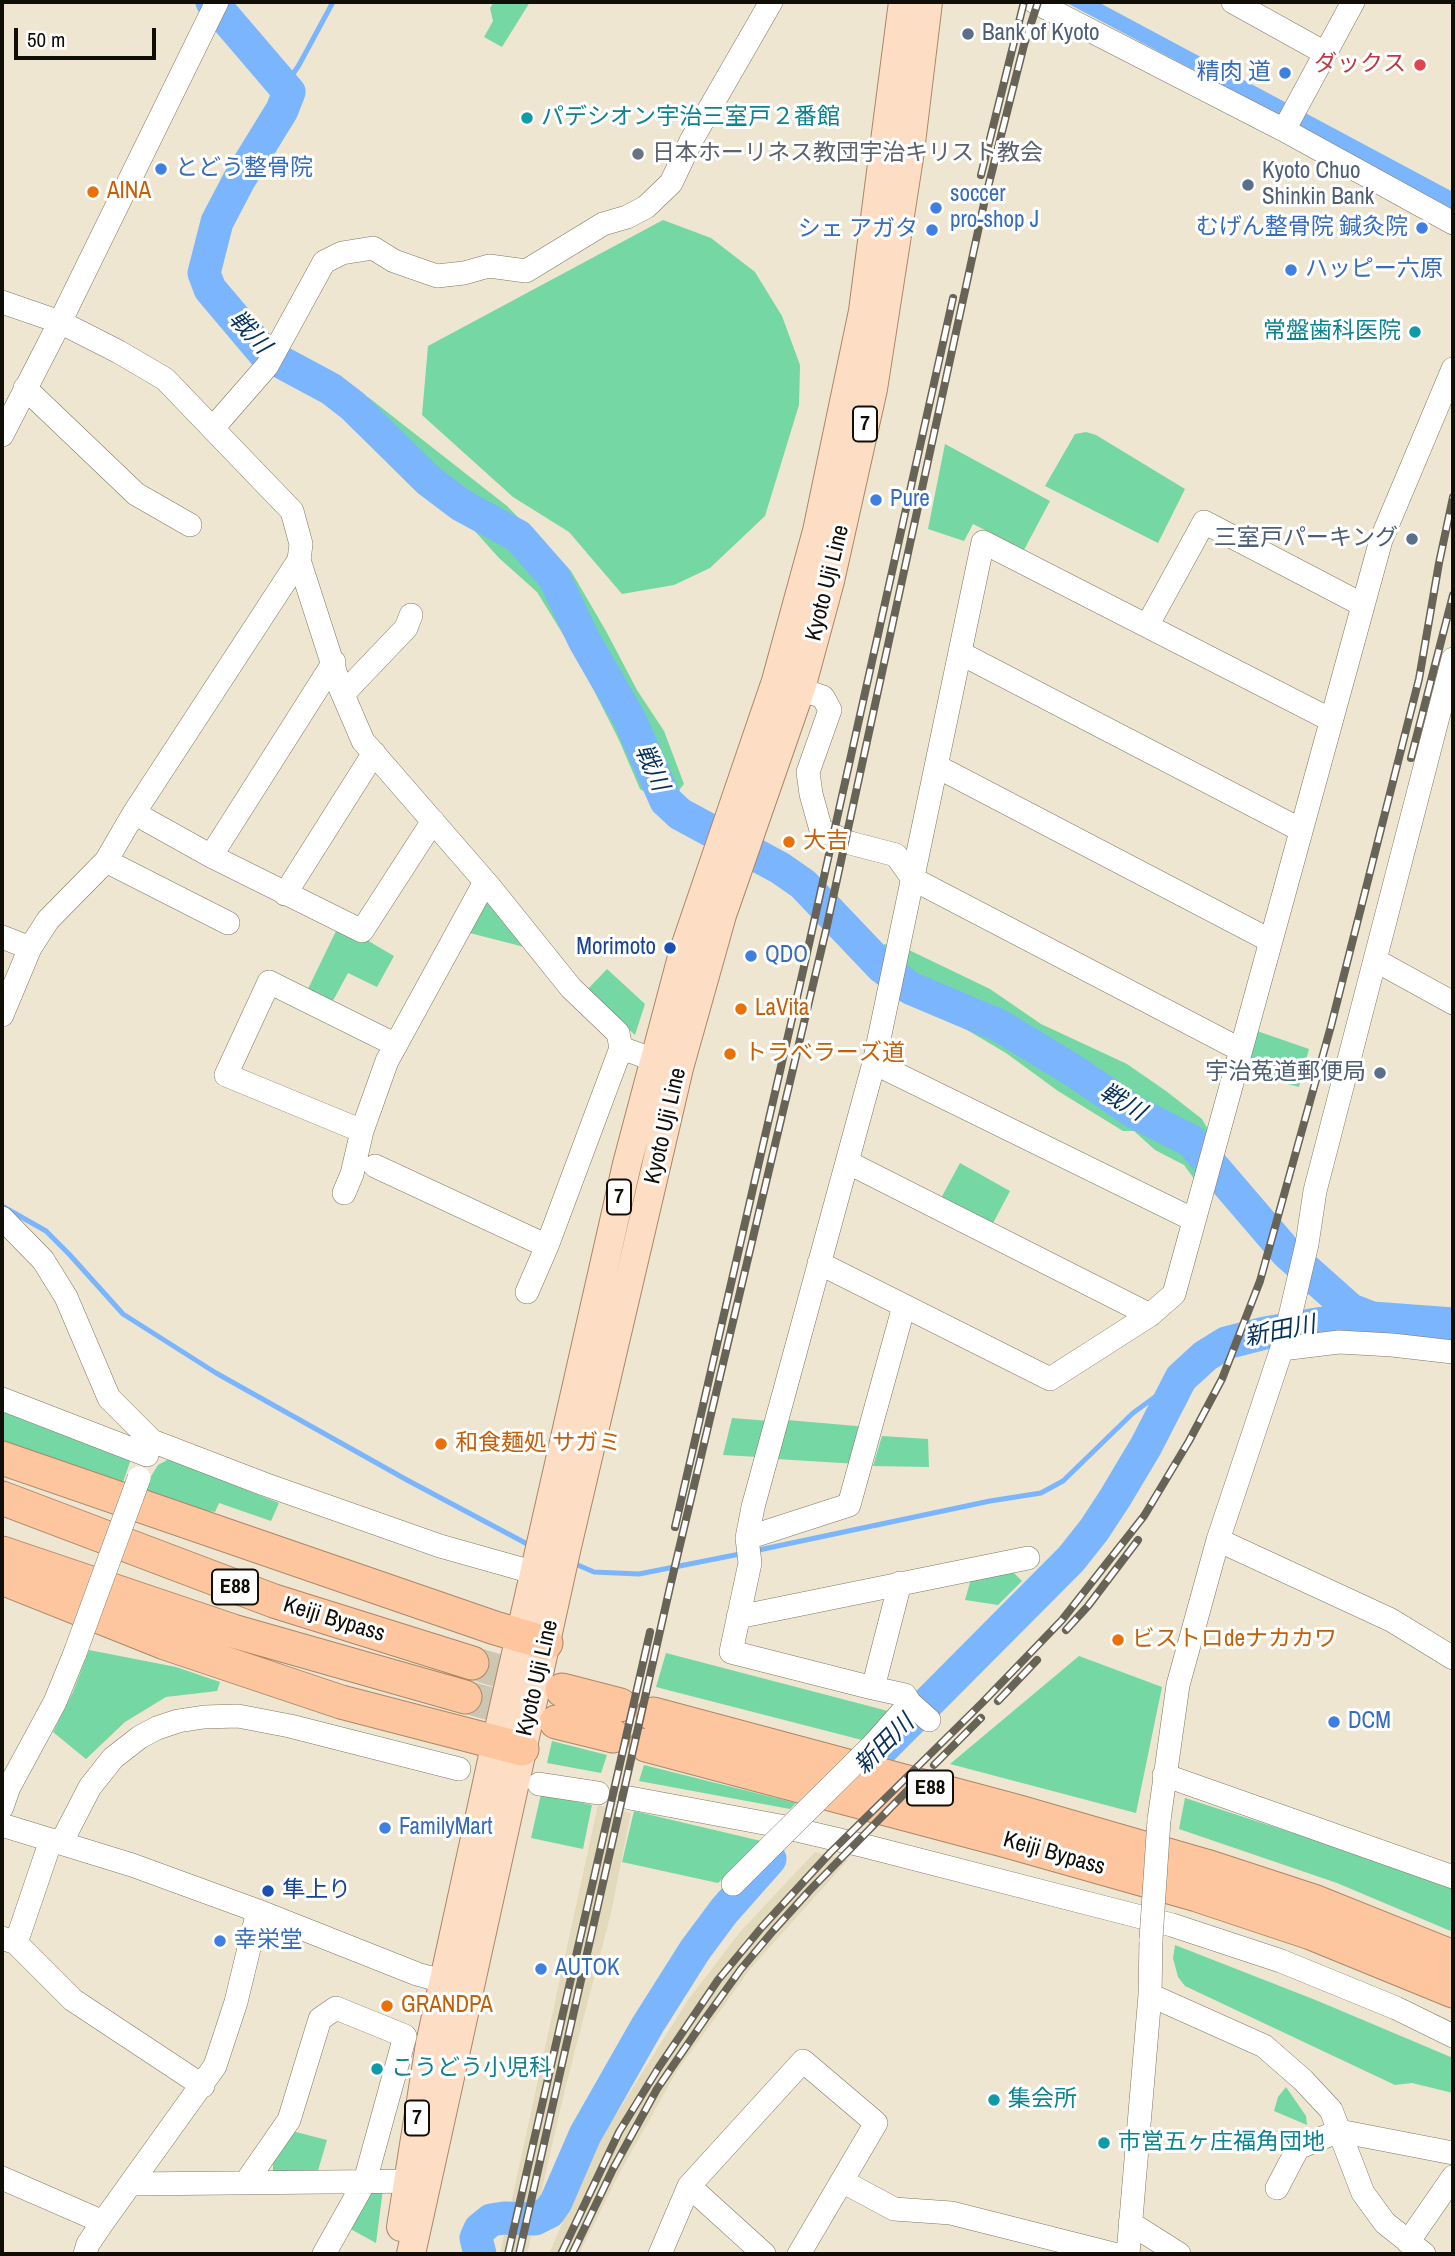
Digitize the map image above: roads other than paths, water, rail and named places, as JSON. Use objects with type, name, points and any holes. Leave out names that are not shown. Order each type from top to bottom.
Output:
[{"type":"highway","points":[[2,1458],[533,1639]]},
{"type":"highway","name":"Keiji Bypass","points":[[2,1498],[274,1601],[472,1663]]},
{"type":"highway","name":"Keiji Bypass","points":[[2,1553],[233,1631],[466,1697]]},
{"type":"highway","points":[[2,1578],[165,1643],[341,1702],[509,1746]]},
{"type":"highway","points":[[559,1706],[616,1721]]},
{"type":"highway","name":"Keiji Bypass","points":[[1453,1957],[1328,1907],[1206,1866],[1019,1812],[649,1729],[1007,1841],[1210,1899],[1311,1933],[1453,1991]]},
{"type":"main road","name":"Kyoto Uji Line","points":[[789,685],[817,531],[863,311],[903,2]]},
{"type":"main road","name":"Kyoto Uji Line","points":[[397,2254],[418,2181],[509,1746],[667,1064],[711,950],[727,862],[789,685],[830,581],[873,389],[910,151],[928,2]]},
{"type":"main road","name":"Kyoto Uji Line","points":[[411,2254],[418,2181]]},
{"type":"street","points":[[213,428],[271,359],[324,262],[342,253],[373,248],[394,261],[437,276],[464,274],[489,266],[526,271],[603,224],[627,217],[646,207],[671,183],[691,141],[771,2]]},
{"type":"street","points":[[1035,2],[1289,121],[1453,223]]},
{"type":"street","points":[[1233,2],[1325,53]]},
{"type":"street","points":[[1289,121],[1353,2]]},
{"type":"street","points":[[2,435],[215,5]]},
{"type":"street","points":[[2,302],[60,322],[165,379],[292,511],[300,537],[299,560],[343,694],[363,741],[485,882],[571,988],[618,1033],[621,1048],[547,1246],[527,1292]]},
{"type":"street","points":[[819,1263],[1050,1379],[1150,1315],[1174,1294],[1381,540],[1453,369]]},
{"type":"street","points":[[25,388],[136,495],[190,525]]},
{"type":"street","points":[[1147,626],[1204,522],[1363,605]]},
{"type":"street","points":[[733,1884],[873,1745],[918,1709],[905,1695],[731,1652],[752,1507],[874,1063],[983,542],[1331,720]]},
{"type":"street","points":[[2,1016],[30,948],[48,920],[106,861],[134,813],[299,560]]},
{"type":"street","points":[[343,694],[406,628],[411,615]]},
{"type":"street","points":[[960,653],[1301,830]]},
{"type":"street","points":[[1128,2254],[1150,1995],[1158,1820],[1178,1685],[1219,1540],[1285,1337],[1305,1252],[1315,1191],[1453,659]]},
{"type":"street","points":[[211,856],[334,662]]},
{"type":"street","points":[[789,685],[823,697],[830,710],[807,772],[821,830],[850,843],[896,855],[913,879],[1241,1050]]},
{"type":"street","points":[[285,894],[374,753]]},
{"type":"street","points":[[936,766],[1270,942]]},
{"type":"street","points":[[134,813],[211,856],[362,931],[433,821]]},
{"type":"street","points":[[106,861],[228,923]]},
{"type":"street","points":[[344,1193],[352,1174],[362,1130],[387,1061],[485,882]]},
{"type":"street","points":[[2,937],[30,948]]},
{"type":"street","points":[[1376,960],[1453,1003]]},
{"type":"street","points":[[362,1130],[226,1075],[269,982],[396,1045]]},
{"type":"street","points":[[621,1048],[667,1064]]},
{"type":"street","points":[[874,1063],[1194,1220]]},
{"type":"street","points":[[847,1162],[1150,1315]]},
{"type":"street","points":[[374,1167],[547,1246]]},
{"type":"street","points":[[2,1218],[43,1260],[66,1297],[109,1398],[150,1448]]},
{"type":"street","points":[[748,1549],[849,1505],[904,1306]]},
{"type":"street","points":[[1285,1337],[1453,1352]]},
{"type":"street","points":[[2,1399],[264,1484],[440,1546],[551,1562]]},
{"type":"street","points":[[2,1807],[9,1787],[55,1702],[150,1448]]},
{"type":"street","points":[[1219,1540],[1391,1620],[1453,1658]]},
{"type":"street","points":[[738,1617],[1028,1558]]},
{"type":"street","points":[[873,1688],[901,1583]]},
{"type":"street","points":[[203,2085],[73,2000],[9,1941],[56,1842],[90,1787],[113,1758],[140,1737],[178,1721],[238,1716],[290,1726],[459,1769]]},
{"type":"street","points":[[1164,1775],[1453,1877]]},
{"type":"street","points":[[539,1784],[598,1793]]},
{"type":"street","points":[[630,1798],[780,1826],[1172,1925],[1281,1961],[1396,2008],[1453,2036]]},
{"type":"street","points":[[2,1825],[132,1865],[258,1910],[417,1974],[458,1985]]},
{"type":"street","points":[[85,2254],[88,2244],[103,2222],[215,2066],[236,2002],[258,1910]]},
{"type":"street","points":[[1150,1995],[1264,2046],[1303,2080],[1331,2110],[1363,2193],[1385,2223],[1416,2248],[1453,2177]]},
{"type":"street","points":[[247,2182],[289,2120],[320,2019],[336,2008],[405,2036],[365,2181],[324,2254]]},
{"type":"street","points":[[660,2254],[689,2186],[803,2061],[876,2123],[799,2254]]},
{"type":"street","points":[[1278,2188],[1298,2148],[1339,2132],[1453,2153]]},
{"type":"street","points":[[2,2178],[103,2222]]},
{"type":"street","points":[[131,2184],[418,2181]]},
{"type":"street","points":[[842,2181],[894,2209],[951,2213],[1113,2254]]},
{"type":"street","points":[[689,2186],[764,2254]]},
{"type":"street","points":[[1130,2223],[1179,2254]]},
{"type":"water","points":[[1065,2],[1098,2],[1453,192],[1453,214],[1250,100]]},
{"type":"waterway","name":"戦川","points":[[212,2],[289,92],[282,110],[217,222],[204,273],[210,289],[264,353],[331,389],[353,406],[428,480],[461,505],[518,536],[554,577],[584,640],[630,720],[666,801],[680,814],[780,868],[803,884],[882,967],[910,988],[1000,1026],[1134,1112],[1191,1141],[1287,1253],[1351,1310],[1372,1318],[1453,1324]]},
{"type":"waterway","points":[[285,86],[333,2]]},
{"type":"waterway","points":[[2,1206],[46,1231],[123,1314],[216,1373],[531,1546]]},
{"type":"waterway","name":"新田川","points":[[864,1767],[1071,1559],[1115,1498],[1146,1446],[1181,1378],[1205,1356],[1226,1343],[1265,1333],[1372,1318]]},
{"type":"waterway","points":[[754,1551],[990,1501],[1041,1493],[1063,1481],[1133,1413],[1181,1378]]},
{"type":"waterway","points":[[573,1563],[594,1572],[639,1574],[745,1553]]},
{"type":"waterway","name":"新田川","points":[[480,2254],[476,2238],[480,2229],[491,2220],[535,2219],[549,2212],[556,2202],[585,2135],[647,2026],[695,1950],[724,1911],[770,1859]]},
{"type":"tunnel","points":[[472,1663],[540,1683]]},
{"type":"tunnel","points":[[465,1697],[533,1715]]},
{"type":"railway","points":[[981,175],[1024,2]]},
{"type":"railway","points":[[519,2254],[670,1587],[826,930],[985,199],[1024,45],[1038,2]]},
{"type":"railway","points":[[675,1527],[803,971],[953,298]]},
{"type":"railway","points":[[561,2254],[619,2132],[718,1980],[830,1853],[1062,1620],[1144,1516],[1222,1379],[1260,1281],[1331,1026],[1419,679],[1453,497]]},
{"type":"railway","points":[[1411,758],[1453,595]]},
{"type":"railway","points":[[1066,1630],[1088,1606],[1138,1540]]},
{"type":"railway","points":[[508,2254],[650,1632]]},
{"type":"railway","points":[[998,1701],[1037,1660]]},
{"type":"railway","points":[[934,1765],[981,1718]]},
{"type":"railway","points":[[572,2254],[613,2169],[657,2089],[741,1969],[810,1890],[909,1789]]},
{"type":"place","name":"Bank of Kyoto","points":[[968,34]]},
{"type":"place","name":"ダックス","points":[[1420,65]]},
{"type":"place","name":"精肉 道","points":[[1285,73]]},
{"type":"place","name":"パデシオン宇治三室戸２番館","points":[[527,118]]},
{"type":"place","name":"日本ホーリネス教団宇治キリスト教会","points":[[638,154]]},
{"type":"place","name":"とどう整骨院","points":[[161,169]]},
{"type":"place","name":"Kyoto Chuo Shinkin Bank","points":[[1248,185]]},
{"type":"place","name":"AINA","points":[[93,192]]},
{"type":"place","name":"soccer pro-shop J","points":[[936,208]]},
{"type":"place","name":"むげん整骨院 鍼灸院","points":[[1422,228]]},
{"type":"place","name":"シェ アガタ","points":[[932,230]]},
{"type":"place","name":"ハッピー六原","points":[[1291,270]]},
{"type":"place","name":"常盤歯科医院","points":[[1415,332]]},
{"type":"place","name":"Pure","points":[[876,500]]},
{"type":"place","name":"三室戸パーキング","points":[[1412,539]]},
{"type":"place","name":"大吉","points":[[789,842]]},
{"type":"place","name":"Morimoto","points":[[670,948]]},
{"type":"place","name":"QDO","points":[[751,956]]},
{"type":"place","name":"LaVita","points":[[741,1009]]},
{"type":"place","name":"トラベラーズ道","points":[[730,1054]]},
{"type":"place","name":"宇治菟道郵便局","points":[[1380,1073]]},
{"type":"place","name":"和食麺処 サガミ","points":[[441,1444]]},
{"type":"place","name":"ビストロdeナカカワ","points":[[1118,1640]]},
{"type":"place","name":"DCM","points":[[1334,1722]]},
{"type":"place","name":"FamilyMart","points":[[385,1828]]},
{"type":"place","name":"隼上り","points":[[268,1891]]},
{"type":"place","name":"幸栄堂","points":[[220,1941]]},
{"type":"place","name":"AUTOK","points":[[541,1969]]},
{"type":"place","name":"GRANDPA","points":[[387,2006]]},
{"type":"place","name":"こうどう小児科","points":[[377,2069]]},
{"type":"place","name":"集会所","points":[[994,2100]]},
{"type":"place","name":"市営五ヶ庄福角団地","points":[[1104,2143]]}]
